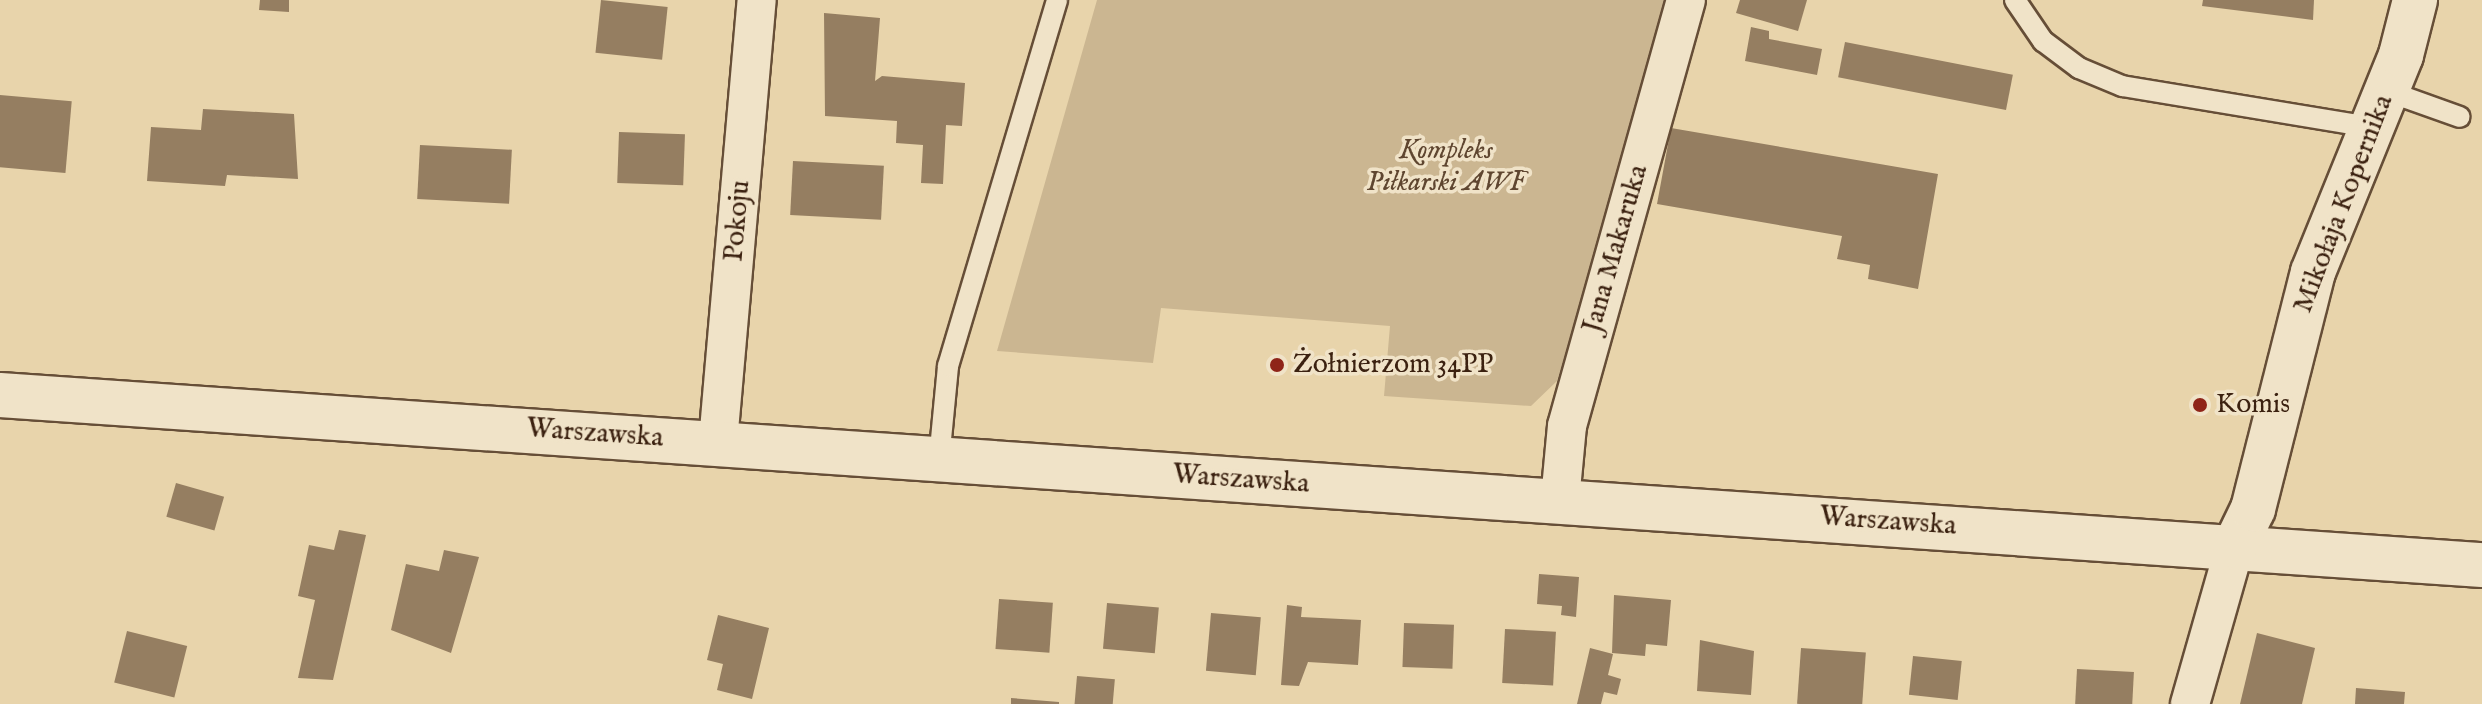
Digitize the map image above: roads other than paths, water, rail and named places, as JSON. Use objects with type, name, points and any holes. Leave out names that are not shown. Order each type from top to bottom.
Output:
[{"type":"street","name":"Pokoju","points":[[718,442],[757,0]]},
{"type":"street","name":"Jana Makaruka","points":[[1560,500],[1567,426],[1686,0]]},
{"type":"street","name":"Mikołaja Kopernika","points":[[2235,546],[2253,509],[2313,272],[2379,109],[2415,0]]},
{"type":"street","name":"Warszawska","points":[[0,395],[2482,565]]},
{"type":"street","points":[[2190,704],[2235,546]]},
{"type":"lane","points":[[939,460],[948,366],[1057,0]]},
{"type":"lane","points":[[2015,0],[2043,41],[2079,68],[2122,86],[2460,117]]},
{"type":"place","name":"Żołnierzom 34PP","points":[[1277,365]]},
{"type":"place","name":"Komis","points":[[2200,405]]},
{"type":"park label","name":"Kompleks Piłkarski AWF","points":[[1446,167]]}]
